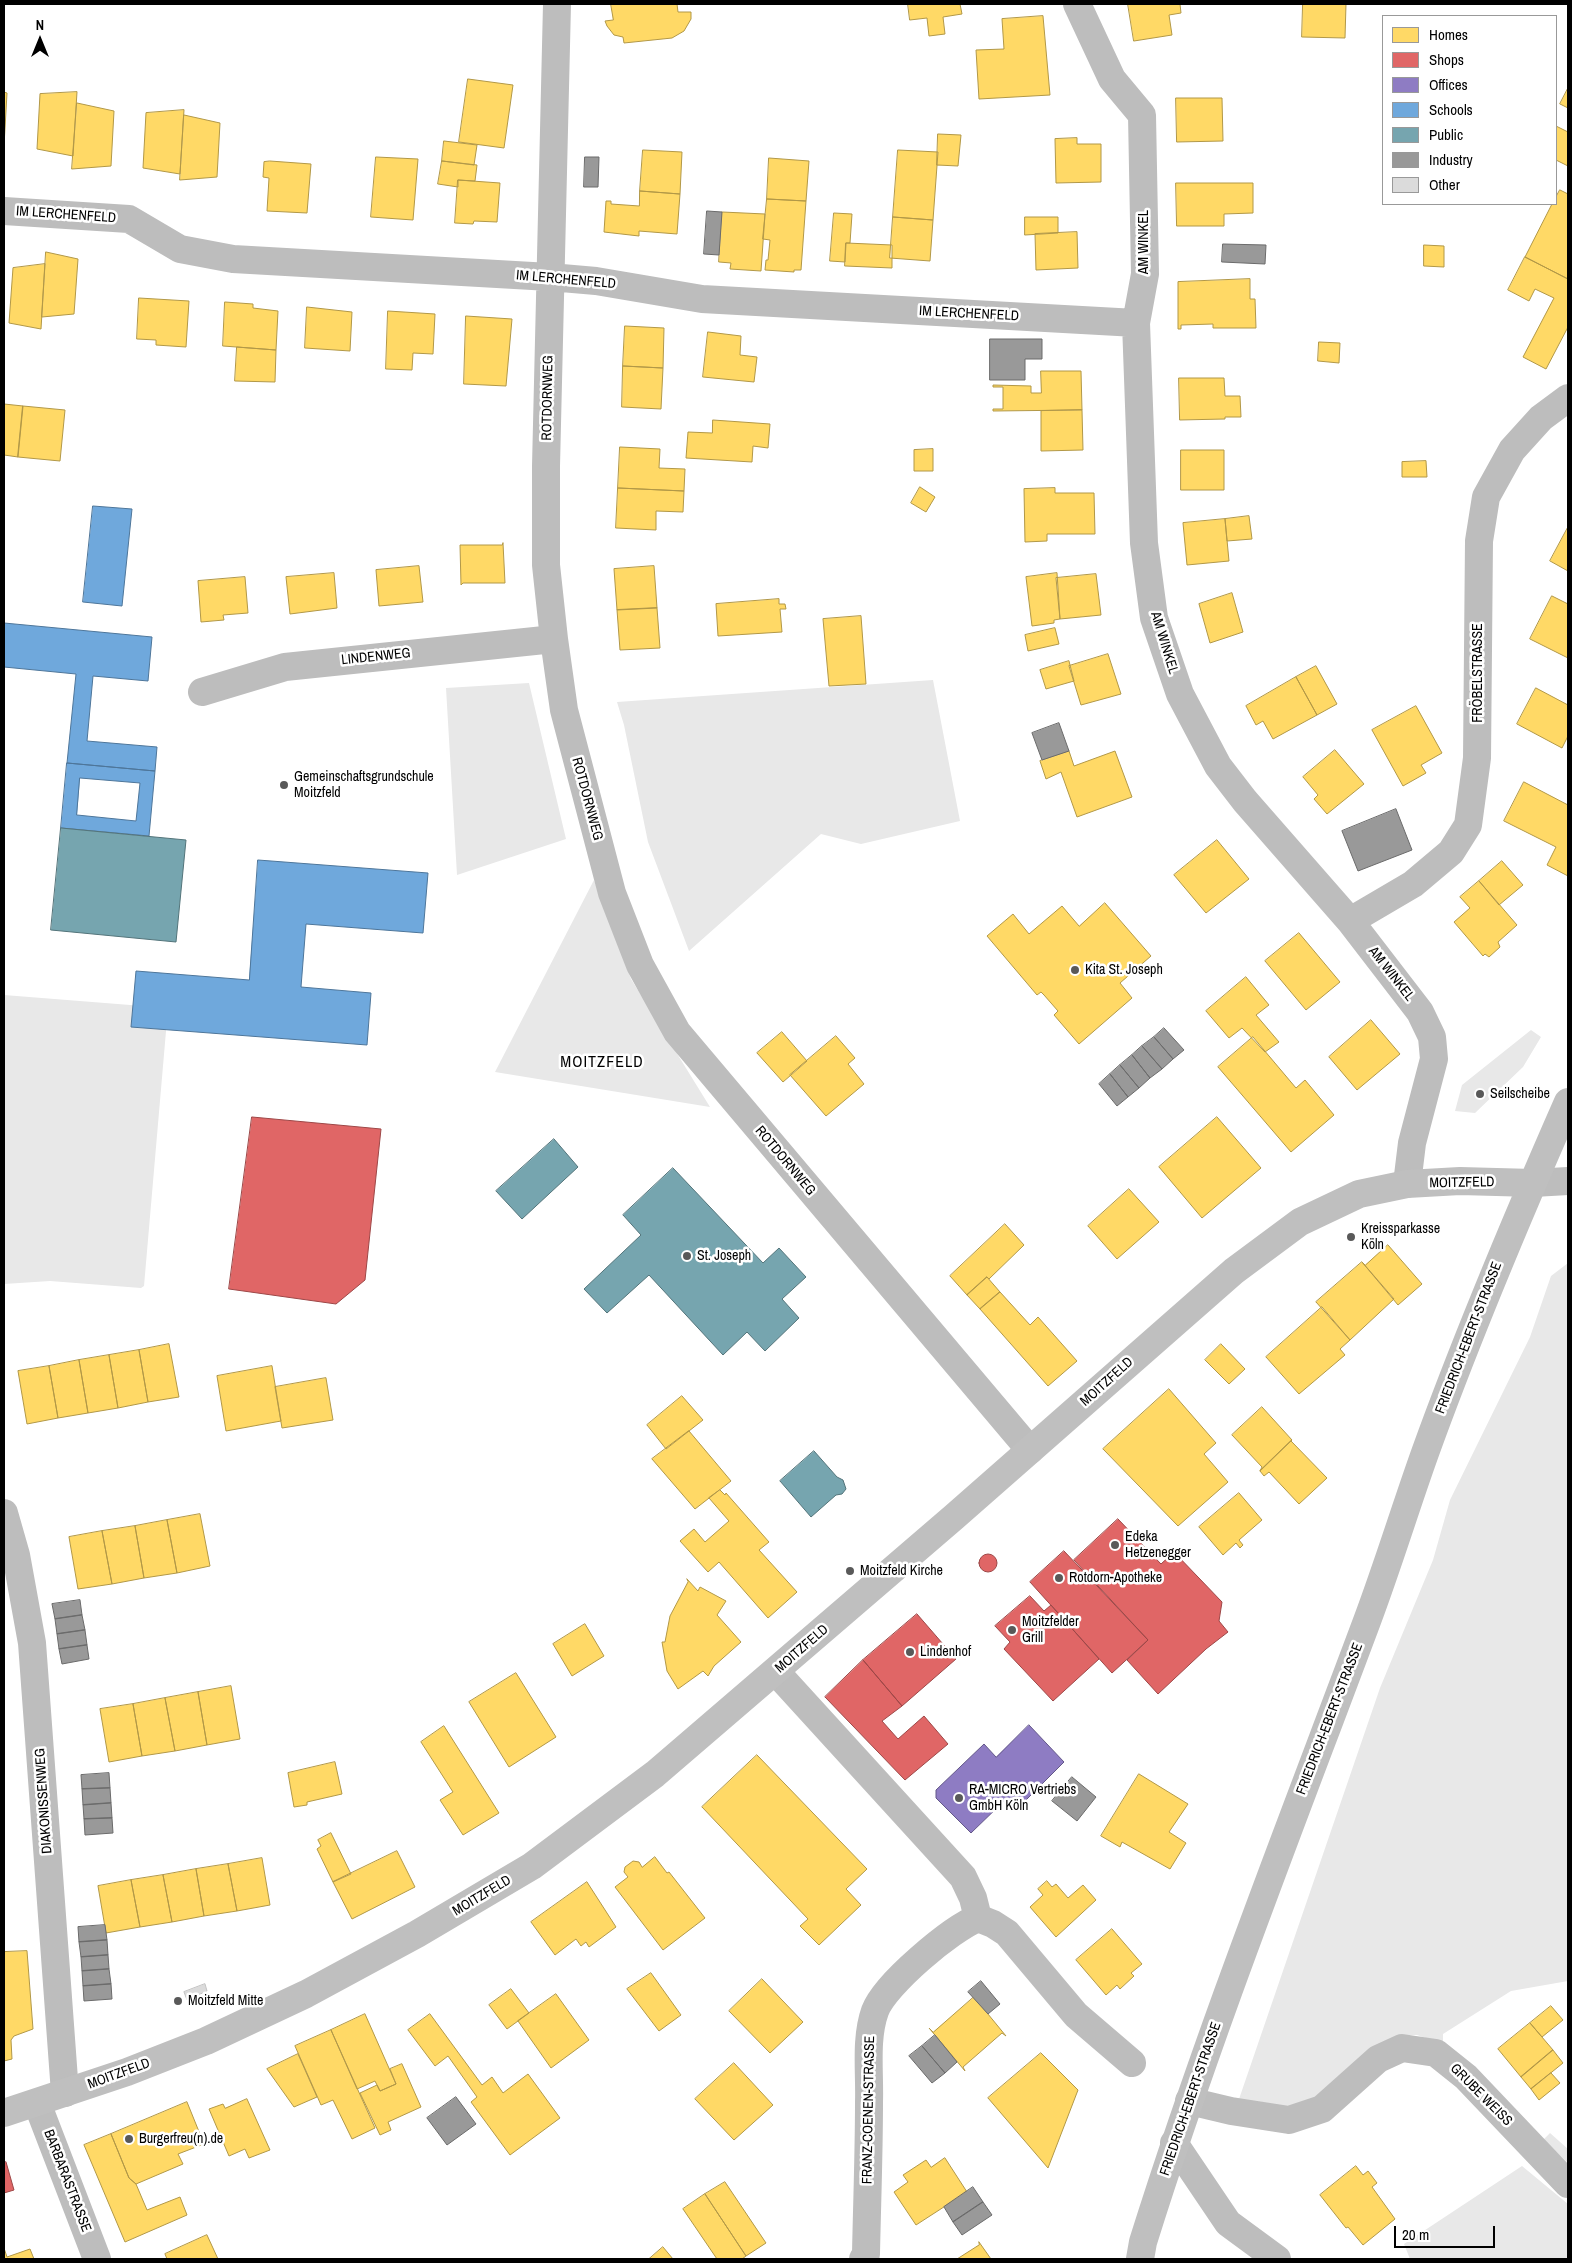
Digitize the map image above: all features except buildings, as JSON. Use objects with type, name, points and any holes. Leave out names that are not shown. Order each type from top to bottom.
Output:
[{"type":"main road","name":"FRIEDRICH-EBERT-STRASSE","points":[[1140,2259],[1143,2242],[1174,2143],[1275,1864],[1368,1617],[1425,1453],[1486,1292],[1568,1102]]},
{"type":"main road","name":"MOITZFELD","points":[[4,2113],[37,2103],[206,2041],[306,1994],[417,1934],[532,1866],[655,1774],[776,1672],[1234,1271],[1300,1222],[1359,1194],[1407,1184],[1460,1181],[1532,1183]]},
{"type":"street","name":"ROTDORNWEG","points":[[557,4],[550,278],[546,565],[564,710],[612,893],[640,965],[677,1032],[1030,1450]]},
{"type":"street","name":"AM WINKEL","points":[[1077,4],[1112,79],[1142,115],[1145,274],[1136,323],[1144,543],[1154,618],[1180,694],[1218,766],[1350,921],[1420,1012],[1432,1037],[1434,1059],[1412,1143],[1407,1184]]},
{"type":"street","name":"IM LERCHENFELD","points":[[4,211],[128,219],[180,249],[233,259],[596,281],[702,299],[1136,323]]},
{"type":"street","name":"FRÖBELSTRASSE","points":[[1350,921],[1419,879],[1451,852],[1468,825],[1477,758],[1479,540],[1486,497],[1512,450],[1541,418],[1568,398]]},
{"type":"street","name":"LINDENWEG","points":[[202,692],[285,667],[554,639]]},
{"type":"street","name":"MOITZFELD","points":[[1532,1183],[1568,1181]]},
{"type":"street","name":"DIAKONISSENWEG","points":[[4,1513],[16,1555],[32,1643],[65,2092]]},
{"type":"street","points":[[776,1672],[963,1877],[973,1898],[978,1918],[1007,1933],[1076,2015],[1132,2063]]},
{"type":"street","name":"FRANZ-COENEN-STRASSE","points":[[863,2259],[866,2254],[870,2036],[875,2011],[885,1994],[899,1978],[954,1932],[978,1918]]},
{"type":"street","name":"GRUBE WEISS","points":[[1189,2101],[1231,2111],[1288,2120],[1322,2109],[1378,2059],[1402,2048],[1436,2052],[1466,2077],[1568,2184]]},
{"type":"street","name":"BARBARASTRASSE","points":[[37,2103],[97,2259]]},
{"type":"street","points":[[1174,2143],[1228,2223],[1277,2259]]},
{"type":"shaded area","points":[[933,680],[960,821],[861,844],[821,834],[689,951],[648,842],[624,725],[617,702]]},
{"type":"shaded area","points":[[529,683],[566,839],[457,875],[446,688]]},
{"type":"shaded area","points":[[594,880],[631,979],[710,1107],[495,1072]]},
{"type":"shaded area","points":[[4,995],[168,1008],[144,1286],[141,1288],[50,1281],[4,1284]]},
{"type":"shaded area","points":[[1531,1030],[1541,1037],[1523,1067],[1475,1113],[1455,1111],[1462,1085]]},
{"type":"shaded area","points":[[1568,1263],[1568,1981],[1511,1991],[1443,2034],[1443,2044],[1417,2035],[1403,2035],[1332,2092],[1289,2114],[1238,2102],[1380,1688],[1433,1560],[1450,1500],[1530,1337],[1551,1276]]},
{"type":"shaded area","points":[[1550,2133],[1568,2149],[1568,2163],[1543,2140]]},
{"type":"shaded area","points":[[1522,2166],[1568,2204],[1568,2259],[1410,2259],[1404,2244]]},
{"type":"place","name":"Gemeinschaftsgrundschule Moitzfeld","points":[[284,785]]},
{"type":"place","name":"Kita St. Joseph","points":[[1075,970]]},
{"type":"place","name":"Seilscheibe","points":[[1480,1094]]},
{"type":"place","name":"Kreissparkasse Köln","points":[[1351,1237]]},
{"type":"place","name":"St. Joseph","points":[[687,1256]]},
{"type":"place","name":"Edeka Hetzenegger","points":[[1115,1545]]},
{"type":"place","name":"Moitzfeld Kirche","points":[[850,1571]]},
{"type":"place","name":"Rotdorn-Apotheke","points":[[1059,1578]]},
{"type":"place","name":"Moitzfelder Grill","points":[[1012,1630]]},
{"type":"place","name":"Lindenhof","points":[[910,1652]]},
{"type":"place","name":"RA-MICRO Vertriebs GmbH Köln","points":[[959,1798]]},
{"type":"place","name":"Moitzfeld Mitte","points":[[178,2001]]},
{"type":"place","name":"Burgerfreu(n).de","points":[[129,2139]]},
{"type":"district","name":"MOITZFELD","points":[[602,1063]]}]
